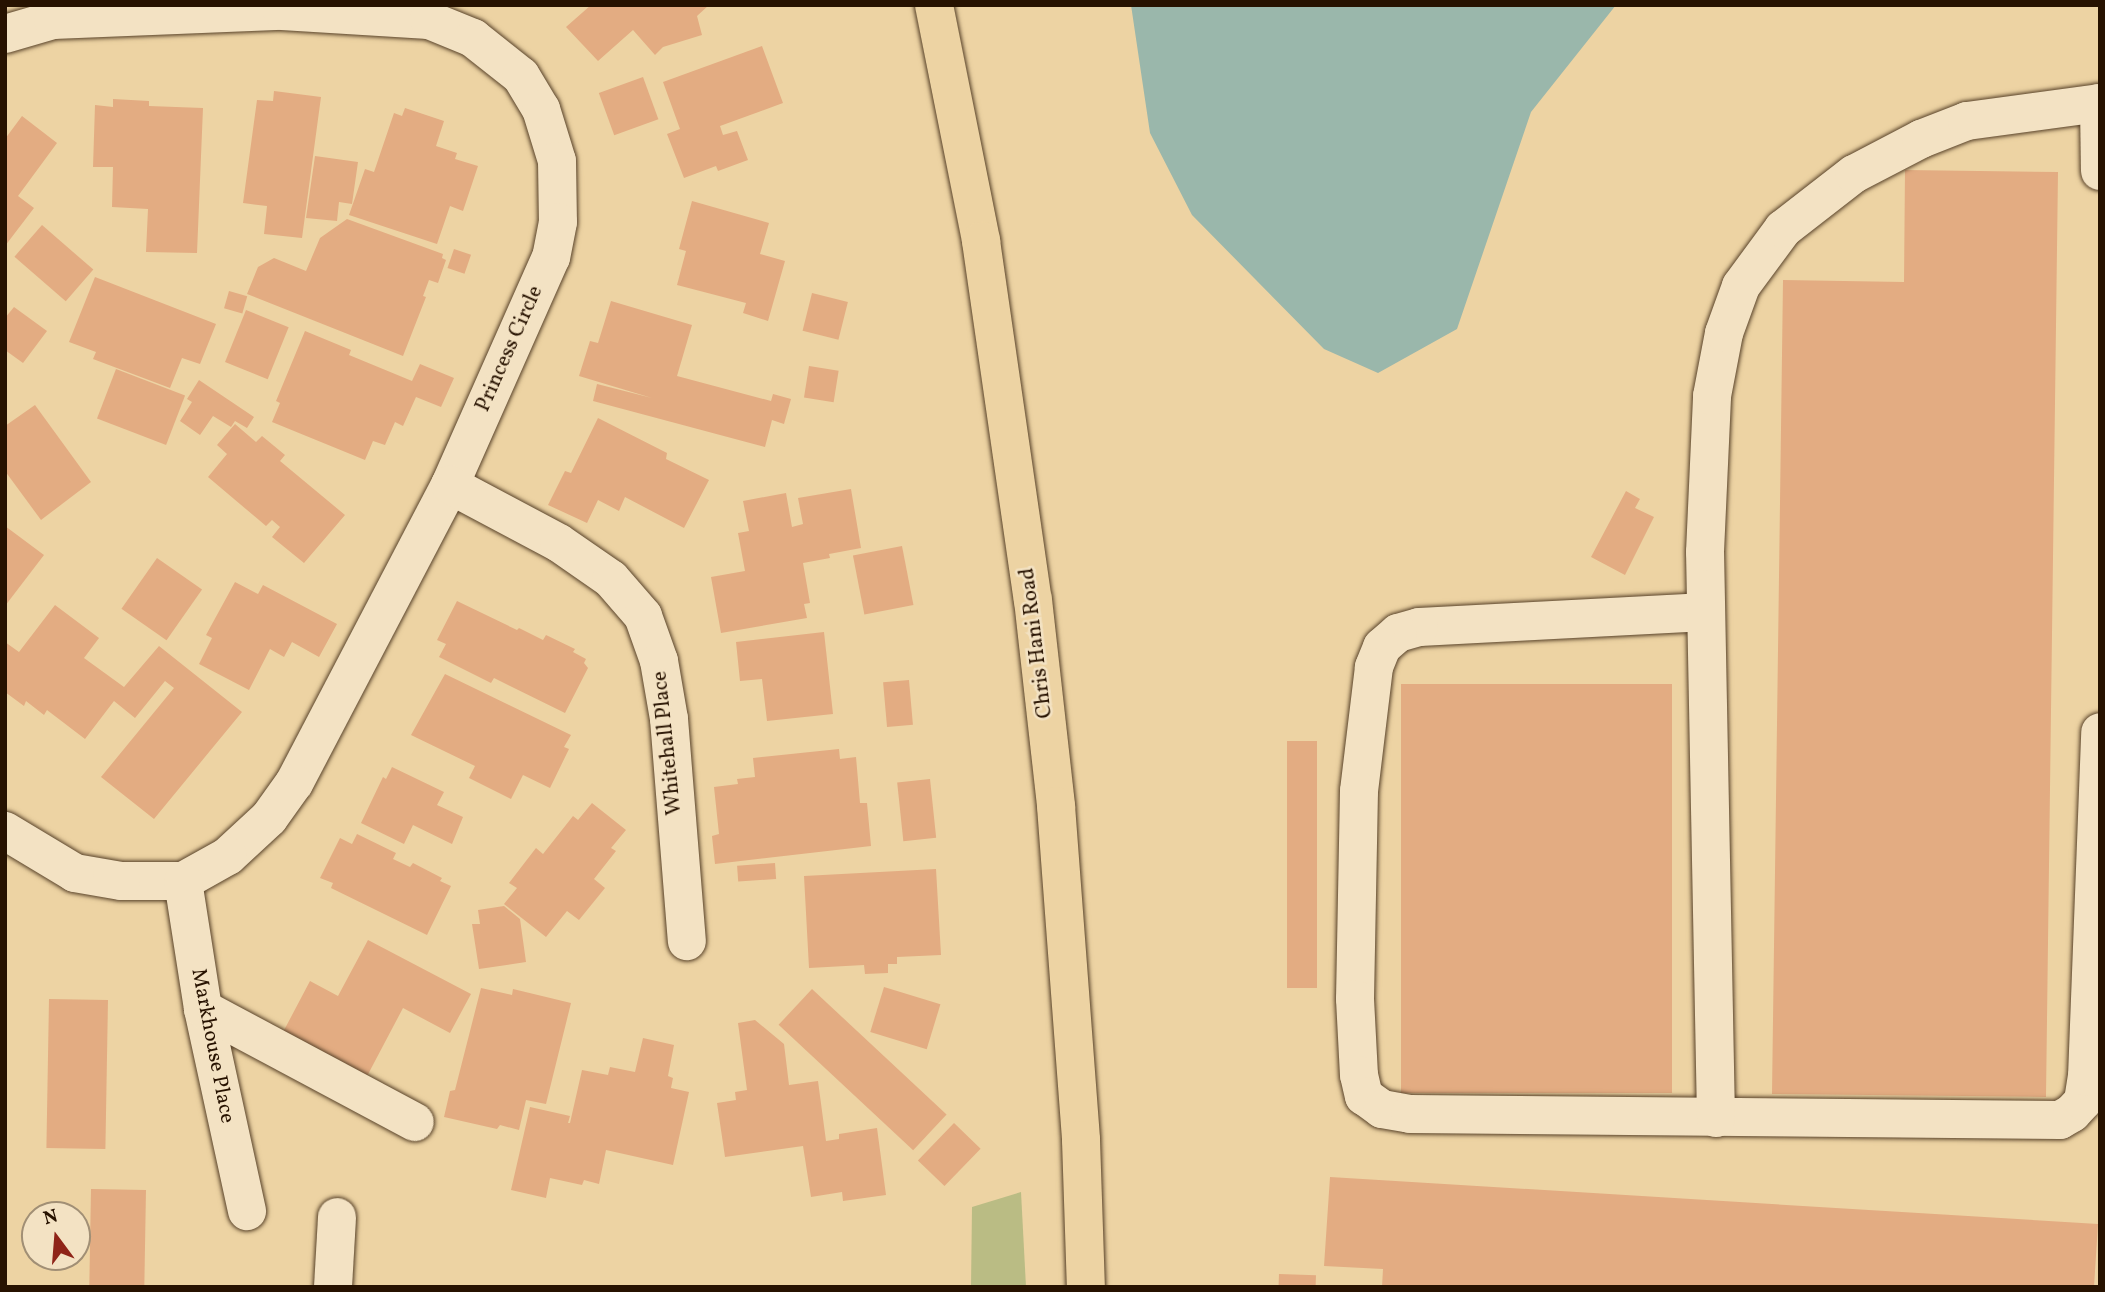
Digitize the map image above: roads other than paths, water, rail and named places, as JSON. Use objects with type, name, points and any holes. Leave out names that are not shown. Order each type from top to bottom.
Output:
[{"type":"main road","name":"Chris Hani Road","points":[[934,5],[983,253],[1033,600],[1056,806],[1081,1140],[1086,1287]]},
{"type":"street","name":"Princess Circle","points":[[5,34],[53,20],[282,11],[429,20],[473,38],[521,76],[541,109],[557,161],[558,222],[551,257],[450,485],[294,783],[269,818],[228,856],[183,881],[121,881],[75,873],[5,831]]},
{"type":"street","points":[[1716,1118],[1706,612],[1712,396],[1724,333],[1741,286],[1783,229],[1854,174],[1921,139],[1966,121],[2099,103],[2100,171]]},
{"type":"street","name":"Whitehall Place","points":[[450,485],[559,543],[611,579],[643,616],[659,661],[669,719],[687,941]]},
{"type":"street","points":[[1706,612],[1419,627],[1398,634],[1382,647],[1374,667],[1359,791],[1355,999],[1359,1075],[1364,1096],[1382,1109],[1410,1114],[2060,1120],[2073,1113],[2083,1101],[2087,1077],[2100,732]]},
{"type":"street","name":"Markhouse Place","points":[[183,881],[202,1009],[247,1210]]},
{"type":"street","points":[[202,1009],[415,1122]]},
{"type":"street","points":[[333,1287],[337,1217]]}]
